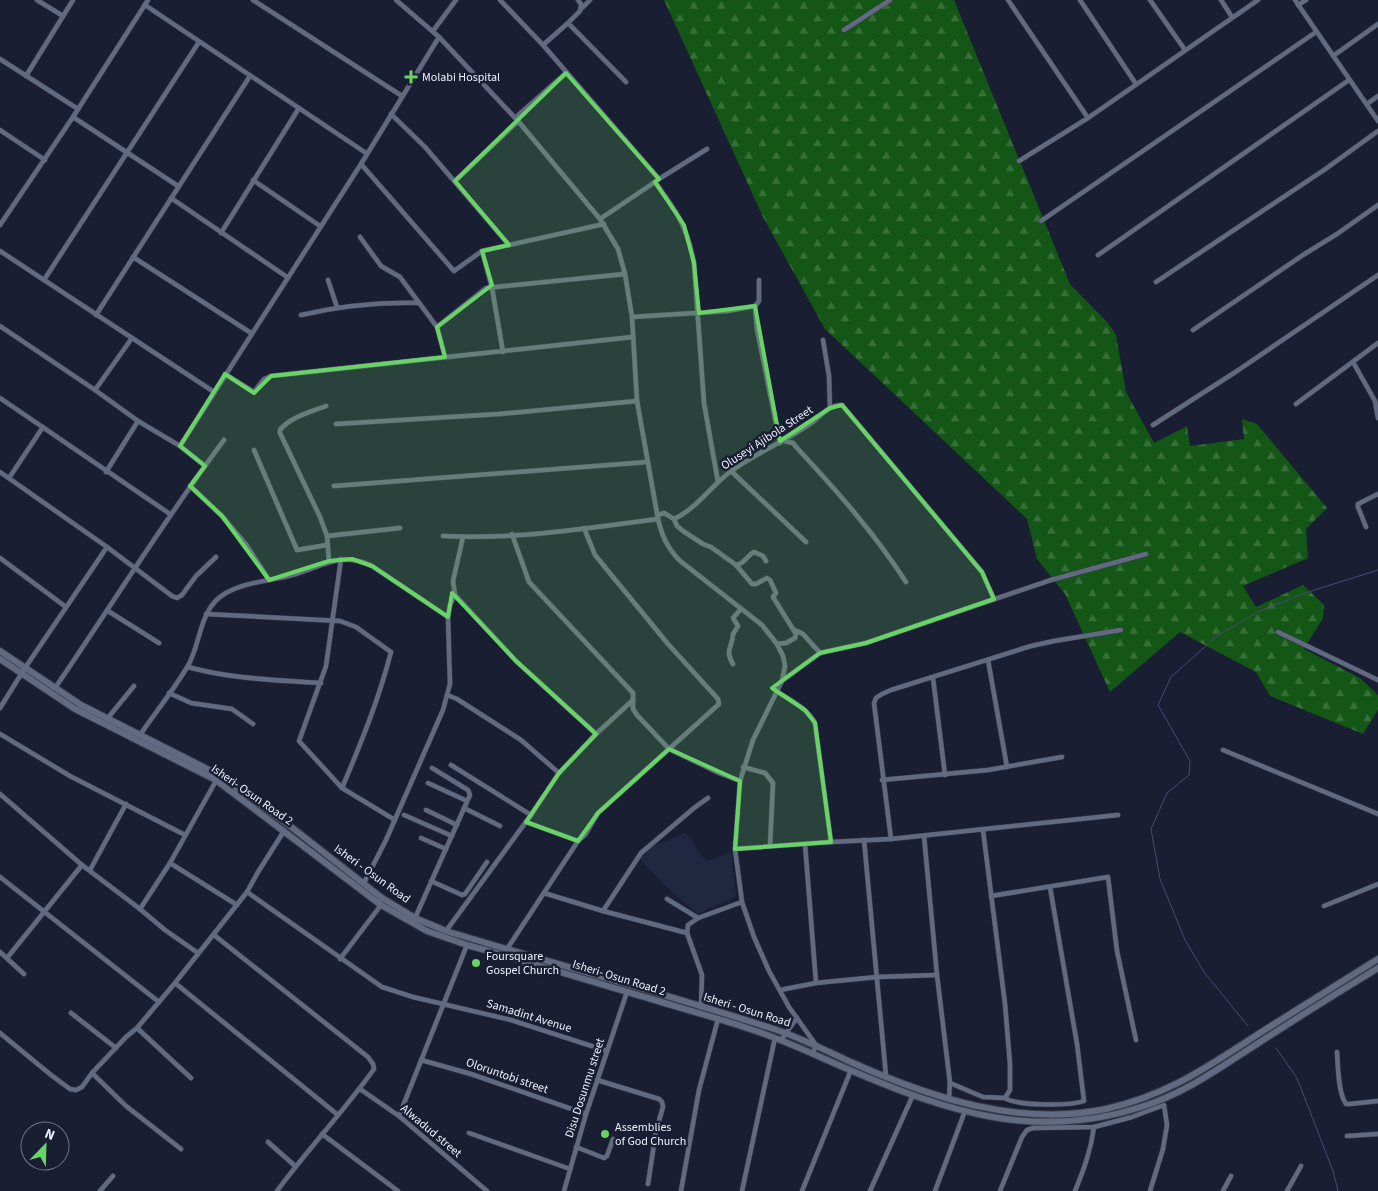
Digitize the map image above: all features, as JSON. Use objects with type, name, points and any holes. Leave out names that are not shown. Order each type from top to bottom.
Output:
[{"type":"main road","name":"Isheri - Osun Road","points":[[0,651],[23,670],[107,719],[217,778],[290,826],[382,898],[415,918],[446,931],[785,1033],[886,1076],[949,1098],[990,1109],[1048,1116],[1077,1114],[1108,1109],[1168,1089],[1198,1074],[1378,959]]},
{"type":"main road","name":"Isheri- Osun Road 2","points":[[0,659],[23,670],[82,712],[217,778],[381,905],[427,931],[467,945],[718,1019],[814,1053],[850,1070],[913,1095],[965,1111],[996,1118],[1029,1122],[1086,1120],[1141,1107],[1172,1096],[1202,1080],[1309,1010],[1378,968]]},
{"type":"street","points":[[37,0],[63,16]]},
{"type":"street","points":[[26,76],[73,0]]},
{"type":"street","points":[[0,225],[45,160],[148,0]]},
{"type":"street","points":[[253,0],[402,96]]},
{"type":"street","points":[[396,0],[433,31],[516,120],[604,224],[618,249],[625,274],[634,337],[637,401],[663,537],[670,550],[704,581],[762,625],[777,644],[783,656],[785,666],[782,681],[743,767],[740,781],[735,849],[742,902],[754,937],[769,971],[797,1018],[816,1045],[814,1053]]},
{"type":"street","points":[[433,31],[456,0]]},
{"type":"street","points":[[500,0],[543,45],[657,180],[684,225],[690,241],[694,263],[704,403],[718,482]]},
{"type":"street","points":[[578,0],[582,8]]},
{"type":"street","points":[[543,45],[590,0]]},
{"type":"street","points":[[844,30],[890,0]]},
{"type":"street","points":[[1008,0],[1088,118]]},
{"type":"street","points":[[1080,0],[1136,84]]},
{"type":"street","points":[[1150,0],[1185,50]]},
{"type":"street","points":[[1221,0],[1232,17]]},
{"type":"street","points":[[1019,160],[1088,118],[1258,0]]},
{"type":"street","points":[[1294,0],[1378,121]]},
{"type":"street","points":[[1298,5],[1306,0]]},
{"type":"street","points":[[145,5],[366,153]]},
{"type":"street","points":[[568,23],[626,82]]},
{"type":"street","points":[[1333,56],[1378,24]]},
{"type":"street","points":[[1041,221],[1316,32]]},
{"type":"street","points":[[180,446],[361,164],[390,114],[439,38]]},
{"type":"street","points":[[44,280],[199,42]]},
{"type":"street","points":[[0,59],[78,109]]},
{"type":"street","points":[[455,181],[566,73]]},
{"type":"street","points":[[96,316],[250,76]]},
{"type":"street","points":[[1098,255],[1349,80]]},
{"type":"street","points":[[1367,104],[1378,96]]},
{"type":"street","points":[[221,233],[299,108]]},
{"type":"street","points":[[390,114],[425,147],[509,245]]},
{"type":"street","points":[[73,117],[178,186]]},
{"type":"street","points":[[0,130],[45,160]]},
{"type":"street","points":[[1156,282],[1324,170],[1378,131]]},
{"type":"street","points":[[600,219],[707,149]]},
{"type":"street","points":[[361,164],[452,270],[458,270],[482,251],[604,224]]},
{"type":"street","points":[[253,180],[320,226]]},
{"type":"street","points":[[171,198],[287,278]]},
{"type":"street","points":[[1193,330],[1302,255],[1338,234],[1378,205]]},
{"type":"street","points":[[360,237],[381,266],[400,277],[437,327],[444,358]]},
{"type":"street","points":[[0,251],[214,392]]},
{"type":"street","points":[[482,251],[492,288],[503,352]]},
{"type":"street","points":[[133,258],[251,333]]},
{"type":"street","points":[[437,327],[483,290],[625,274]]},
{"type":"street","points":[[1153,425],[1237,371],[1378,275]]},
{"type":"street","points":[[328,280],[337,307]]},
{"type":"street","points":[[760,280],[758,301],[755,306],[757,329],[782,442],[793,444],[848,504],[890,557],[906,582]]},
{"type":"street","points":[[301,315],[337,307],[387,302],[419,304]]},
{"type":"street","points":[[632,317],[699,313],[755,306]]},
{"type":"street","points":[[0,326],[138,421],[180,446],[205,466]]},
{"type":"street","points":[[225,374],[254,392],[264,379],[271,376],[634,337]]},
{"type":"street","points":[[95,390],[132,338]]},
{"type":"street","points":[[823,340],[829,376],[830,408]]},
{"type":"street","points":[[1296,404],[1378,343]]},
{"type":"street","points":[[1353,362],[1374,401],[1378,418]]},
{"type":"street","points":[[0,398],[170,514]]},
{"type":"street","points":[[336,424],[499,414],[637,401]]},
{"type":"street","name":"Oluseyi Ajibola Street","points":[[674,519],[684,514],[731,471],[782,442],[835,405],[842,406],[982,572],[994,599]]},
{"type":"street","points":[[326,406],[302,415],[282,426],[280,433],[320,517],[327,536],[329,561]]},
{"type":"street","points":[[106,472],[138,421]]},
{"type":"street","points":[[9,478],[44,427]]},
{"type":"street","points":[[55,688],[108,611],[170,514],[224,440]]},
{"type":"street","points":[[254,450],[297,550],[327,545]]},
{"type":"street","points":[[334,486],[648,462]]},
{"type":"street","points":[[731,471],[806,542]]},
{"type":"street","points":[[0,472],[177,598],[182,595],[196,576],[216,557]]},
{"type":"street","points":[[190,486],[222,516],[247,546],[270,580]]},
{"type":"street","points":[[1366,527],[1358,504],[1378,494]]},
{"type":"street","points":[[443,536],[463,537],[584,528],[658,517],[664,513],[674,519],[677,526],[683,531],[711,547],[736,565],[752,584],[767,578],[770,580],[776,593],[773,597],[796,634],[795,638],[786,643],[777,644]]},
{"type":"street","points":[[327,536],[400,528]]},
{"type":"street","points":[[507,949],[598,813],[719,704],[718,699],[668,644],[595,555],[584,528]]},
{"type":"street","points":[[512,534],[529,582],[633,693],[633,709],[636,715],[669,749],[740,781]]},
{"type":"street","points":[[463,537],[453,581],[455,595],[516,661],[596,734]]},
{"type":"street","points":[[0,708],[23,670],[107,547]]},
{"type":"street","points":[[736,565],[741,564],[754,552],[763,556],[766,561]]},
{"type":"street","points":[[782,681],[820,653],[866,643],[1051,580],[1146,554]]},
{"type":"street","points":[[0,558],[66,606]]},
{"type":"street","points":[[140,735],[188,668],[206,614],[223,594],[238,586],[296,574],[329,561],[341,559],[362,561],[448,618]]},
{"type":"street","points":[[341,559],[326,666],[299,741],[342,788],[395,820]]},
{"type":"street","points":[[364,884],[395,820],[443,710],[450,684],[448,618],[450,605],[455,595]]},
{"type":"street","points":[[733,664],[728,656],[729,646],[738,626],[733,618],[741,609]]},
{"type":"street","points":[[108,611],[159,643]]},
{"type":"street","points":[[206,614],[340,621],[356,627],[391,652],[368,726],[342,788]]},
{"type":"street","points":[[795,630],[803,634],[820,653]]},
{"type":"street","points":[[890,839],[874,704],[876,698],[890,690],[1054,641],[1121,630]]},
{"type":"street","points":[[1278,632],[1378,680]]},
{"type":"street","points":[[988,660],[1007,767]]},
{"type":"street","points":[[188,668],[228,676],[321,683]]},
{"type":"street","points":[[933,678],[945,775]]},
{"type":"street","points":[[107,719],[134,686]]},
{"type":"street","points":[[776,691],[805,710],[816,723],[831,842]]},
{"type":"street","points":[[169,693],[191,703],[232,710],[253,724]]},
{"type":"street","points":[[447,695],[457,699],[521,740],[559,773]]},
{"type":"street","points":[[446,931],[526,822],[559,773],[596,734],[634,700]]},
{"type":"street","points":[[0,734],[70,776],[185,835]]},
{"type":"street","points":[[1223,750],[1378,814]]},
{"type":"street","points":[[882,780],[945,775],[1007,767],[1062,757]]},
{"type":"street","points":[[451,765],[531,815]]},
{"type":"street","points":[[743,767],[765,772],[773,783],[770,846]]},
{"type":"street","points":[[415,918],[470,796],[468,790],[432,768]]},
{"type":"street","points":[[140,909],[170,863],[217,778]]},
{"type":"street","points":[[428,783],[467,801]]},
{"type":"street","points":[[0,794],[82,865],[165,930],[198,953]]},
{"type":"street","points":[[603,911],[641,852],[708,798]]},
{"type":"street","points":[[90,870],[126,804]]},
{"type":"street","points":[[464,808],[500,826]]},
{"type":"street","points":[[426,810],[457,825]]},
{"type":"street","points":[[404,815],[452,836]]},
{"type":"street","points":[[735,849],[924,836],[1118,815]]},
{"type":"street","points":[[526,822],[578,841]]},
{"type":"street","points":[[983,830],[1005,1004],[1010,1064],[1010,1090],[1005,1098]]},
{"type":"street","points":[[0,1033],[45,1071],[70,1088],[76,1090],[82,1087],[92,1073],[137,1028],[214,935],[247,892],[284,831]]},
{"type":"street","points":[[924,836],[937,975],[950,1084],[949,1098]]},
{"type":"street","points":[[421,838],[446,850]]},
{"type":"street","points":[[864,840],[886,1076]]},
{"type":"street","points":[[805,844],[816,983]]},
{"type":"street","points":[[431,882],[462,895],[465,894],[487,862]]},
{"type":"street","points":[[170,863],[237,905]]},
{"type":"street","points":[[7,958],[82,865]]},
{"type":"street","points":[[0,877],[159,1002]]},
{"type":"street","points":[[991,896],[1109,878],[1116,951],[1136,1040]]},
{"type":"street","points":[[1324,906],[1378,884]]},
{"type":"street","points":[[950,1084],[983,1096],[1005,1098],[1014,1103],[1050,1104],[1081,1102],[1084,1098],[1050,887]]},
{"type":"street","name":"Samadint Avenue","points":[[247,892],[382,988],[412,998],[511,1020],[607,1051]]},
{"type":"street","points":[[544,893],[687,933]]},
{"type":"street","points":[[667,899],[698,918]]},
{"type":"street","points":[[701,1007],[702,975],[687,933],[688,925],[698,918],[742,902]]},
{"type":"street","points":[[340,958],[381,905]]},
{"type":"street","points":[[214,935],[371,1060],[374,1069],[277,1191]]},
{"type":"street","points":[[399,1116],[467,945]]},
{"type":"street","points":[[0,952],[24,974]]},
{"type":"street","points":[[780,990],[816,983],[877,977],[937,975]]},
{"type":"street","points":[[175,983],[338,1115]]},
{"type":"street","name":"Disu Dosunmu street","points":[[564,1191],[586,1114],[627,992]]},
{"type":"street","points":[[72,1013],[116,1048]]},
{"type":"street","points":[[742,1191],[778,1039],[797,1018]]},
{"type":"street","points":[[681,1191],[700,1090],[718,1019]]},
{"type":"street","points":[[137,1028],[191,1078]]},
{"type":"street","points":[[1337,1052],[1340,1087],[1346,1104],[1378,1101]]},
{"type":"street","name":"Oloruntobi street","points":[[421,1060],[471,1074],[586,1114]]},
{"type":"street","points":[[802,1191],[850,1070]]},
{"type":"street","points":[[92,1073],[126,1106],[181,1148]]},
{"type":"street","points":[[597,1080],[662,1102],[664,1107],[656,1131],[648,1184]]},
{"type":"street","name":"Alwadud street","points":[[360,1089],[399,1116],[484,1190]]},
{"type":"street","points":[[870,1191],[913,1095]]},
{"type":"street","points":[[1000,1191],[1022,1137],[1027,1130],[1033,1128],[1094,1127],[1132,1117],[1164,1105],[1167,1125],[1163,1150],[1150,1191]]},
{"type":"street","points":[[935,1191],[965,1111]]},
{"type":"street","points":[[1075,1191],[1087,1164],[1094,1127]]},
{"type":"street","points":[[469,1132],[570,1169]]},
{"type":"street","points":[[322,1134],[398,1191]]},
{"type":"street","points":[[1347,1136],[1378,1134]]},
{"type":"street","points":[[576,1147],[604,1158],[607,1156],[613,1139]]},
{"type":"street","points":[[268,1142],[295,1166]]},
{"type":"street","points":[[1287,1191],[1301,1166]]},
{"type":"street","points":[[100,1191],[113,1176]]},
{"type":"street","points":[[1223,1191],[1231,1176]]},
{"type":"highlighted area","points":[[566,73],[659,179],[655,182],[684,225],[694,263],[699,313],[755,306],[780,441],[830,408],[842,405],[982,572],[994,599],[866,643],[820,653],[772,688],[805,710],[815,723],[831,842],[735,849],[740,781],[669,749],[598,813],[578,841],[526,822],[559,773],[596,734],[516,661],[452,593],[448,617],[372,566],[352,559],[329,561],[269,580],[222,516],[190,486],[205,466],[180,446],[225,374],[254,393],[271,376],[445,357],[437,327],[492,285],[482,251],[509,245],[455,181]]},
{"type":"shaded area","points":[[686,833],[706,862],[731,852],[736,896],[698,914],[673,893],[639,858],[653,846]]},
{"type":"green space","points":[[664,0],[954,0],[1070,284],[1108,323],[1116,335],[1126,392],[1154,443],[1187,426],[1190,446],[1244,439],[1242,419],[1257,424],[1327,508],[1306,529],[1308,558],[1243,586],[1256,607],[1303,585],[1324,605],[1323,618],[1304,649],[1360,678],[1378,695],[1378,710],[1363,734],[1270,696],[1256,672],[1180,632],[1110,692],[1065,594],[1037,559],[1027,519],[825,329],[763,217]]},
{"type":"waterway","points":[[1248,1026],[1204,972],[1185,940],[1160,879],[1151,829],[1167,793],[1189,775],[1190,761],[1158,705],[1171,677],[1217,636],[1258,612],[1305,593],[1378,570]]},
{"type":"waterway","points":[[1276,1048],[1297,1078],[1333,1171],[1338,1191]]},
{"type":"place","name":"Molabi Hospital","points":[[411,77]]},
{"type":"place","name":"Foursquare Gospel Church","points":[[476,963]]},
{"type":"place","name":"Assemblies of God Church","points":[[605,1134]]}]
